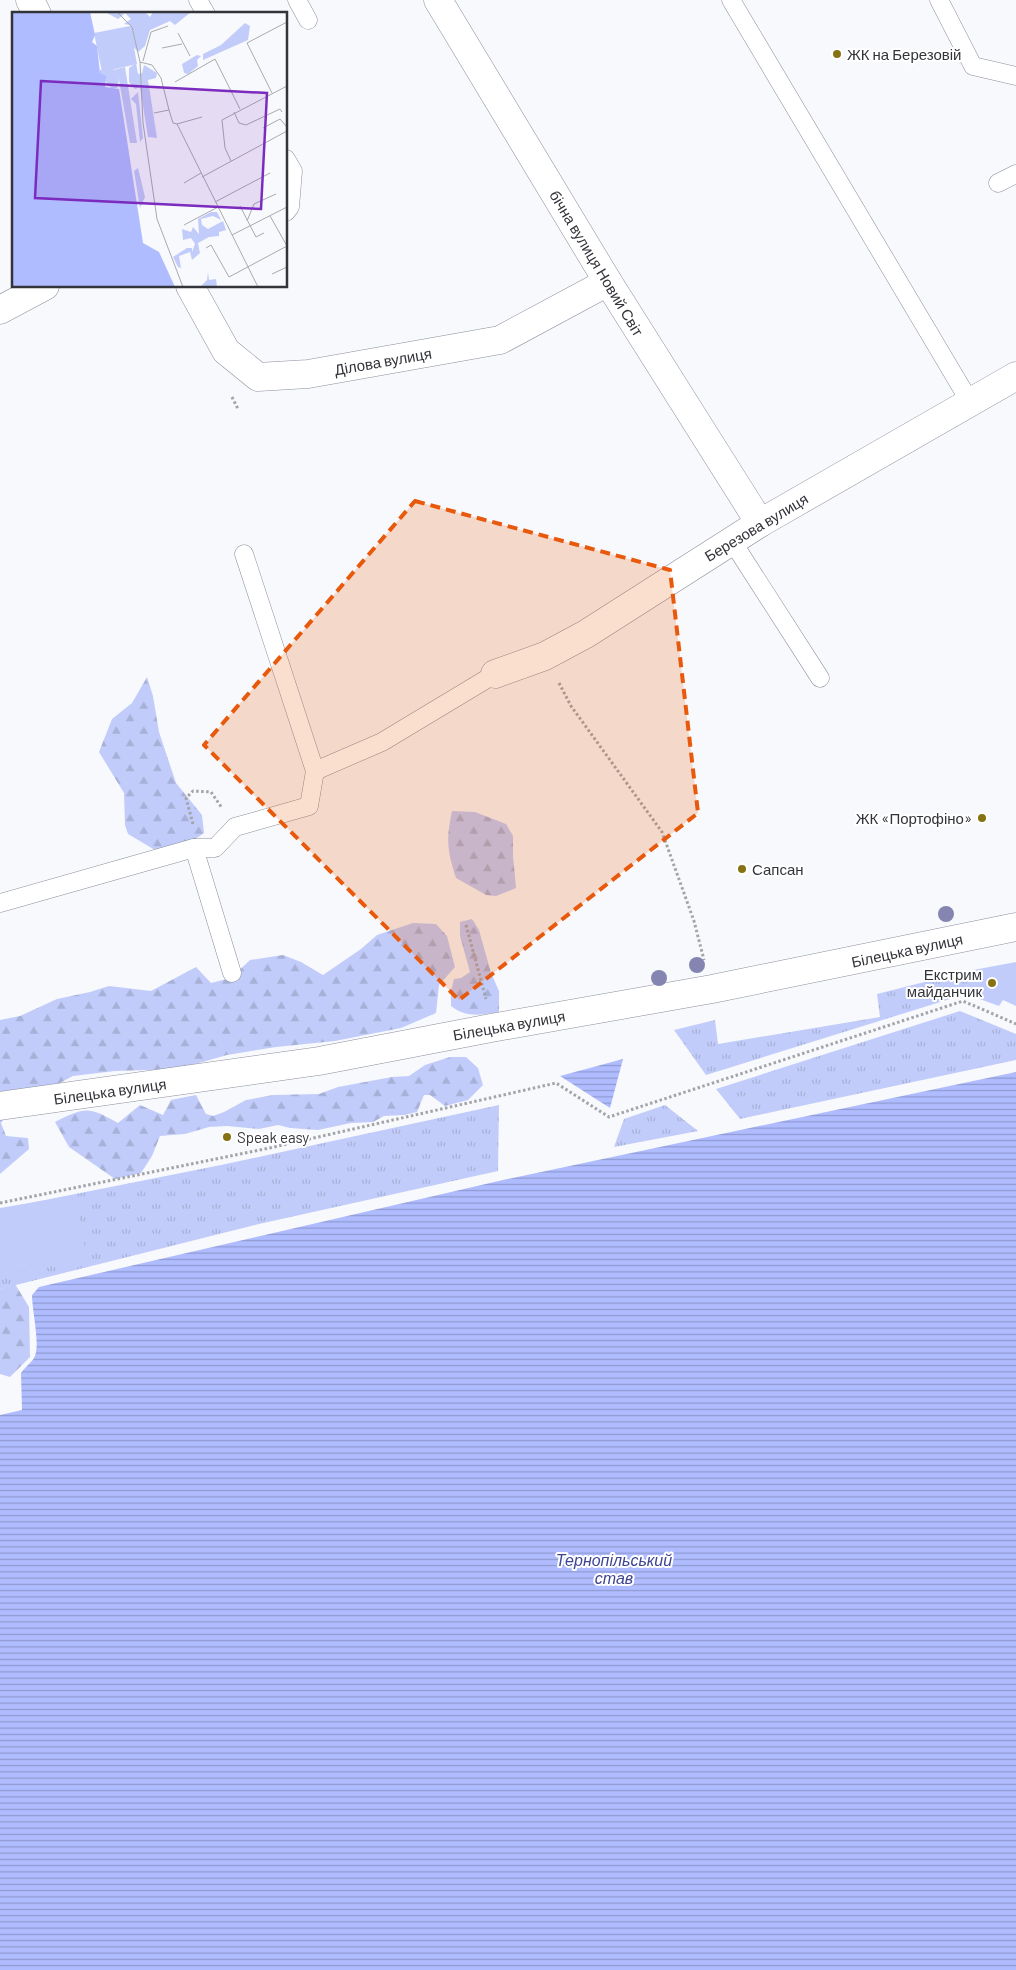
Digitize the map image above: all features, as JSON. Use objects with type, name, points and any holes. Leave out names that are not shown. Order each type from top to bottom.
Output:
[{"type":"street","points":[[30,0],[36,12]]},
{"type":"street","name":"бічна вулиця Новий Світ","points":[[438,0],[608,282],[760,523]]},
{"type":"street","name":"Ділова вулиця","points":[[191,288],[226,351],[258,377],[308,374],[500,340],[608,282]]},
{"type":"street","points":[[0,310],[41,288]]},
{"type":"street","name":"Березова вулиця","points":[[495,674],[545,656],[586,634],[760,523],[1016,376]]},
{"type":"street","name":"Білецька вулиця","points":[[0,1106],[319,1061],[712,989],[1016,927]]},
{"type":"lane","points":[[198,0],[205,12]]},
{"type":"lane","points":[[297,0],[308,20]]},
{"type":"lane","points":[[731,0],[970,402]]},
{"type":"lane","points":[[938,0],[973,66],[1016,76]]},
{"type":"lane","points":[[288,162],[293,170],[290,207],[288,210]]},
{"type":"lane","points":[[998,183],[1016,174]]},
{"type":"lane","points":[[732,541],[820,678]]},
{"type":"lane","points":[[0,903],[194,848],[215,848],[235,827],[308,806],[315,771],[244,554]]},
{"type":"lane","points":[[315,771],[382,742],[495,674]]},
{"type":"lane","points":[[194,848],[232,973]]},
{"type":"path","points":[[545,656],[571,706],[662,832],[694,921],[712,989]]},
{"type":"path","points":[[194,848],[196,834],[186,798],[193,791],[211,792],[235,827]]},
{"type":"path","points":[[466,924],[488,1008]]},
{"type":"path","points":[[0,1203],[274,1147],[556,1083],[609,1117],[963,1001],[1016,1024]]},
{"type":"highlighted area","points":[[415,501],[670,570],[698,813],[459,1000],[204,745]]},
{"type":"green space","points":[[147,677],[153,696],[159,732],[176,783],[202,815],[204,833],[187,845],[155,850],[128,834],[125,825],[124,793],[99,752],[112,719],[132,703]]},
{"type":"green space","points":[[452,811],[475,812],[506,824],[513,836],[516,888],[496,896],[486,895],[456,878],[448,845]]},
{"type":"green space","points":[[472,919],[479,930],[491,973],[499,991],[499,1012],[480,1015],[468,1014],[451,1006],[451,991],[454,979],[461,978],[470,972],[460,936],[460,922]]},
{"type":"green space","points":[[413,923],[436,924],[447,936],[455,967],[439,985],[436,1013],[401,1028],[335,1041],[276,1047],[227,1055],[178,1069],[115,1071],[73,1076],[11,1109],[1,1123],[6,1136],[28,1138],[29,1149],[0,1174],[0,1020],[20,1016],[57,999],[109,986],[151,991],[196,967],[211,983],[231,978],[250,960],[283,955],[301,962],[323,975],[361,949],[377,935]]},
{"type":"green space","name":"Екстрим майданчик","points":[[1016,962],[1016,1006],[1003,1000],[999,1006],[966,994],[968,971]]},
{"type":"green space","points":[[968,971],[966,994],[706,1075],[674,1030],[715,1020],[718,1044],[880,1017],[877,994]]},
{"type":"green space","points":[[960,1011],[1016,1034],[1016,1060],[740,1119],[716,1089]]},
{"type":"green space","points":[[450,1057],[466,1057],[478,1068],[483,1085],[468,1100],[445,1106],[430,1095],[424,1095],[417,1112],[384,1116],[373,1122],[351,1123],[318,1130],[278,1125],[259,1129],[227,1126],[209,1127],[185,1134],[160,1136],[152,1156],[141,1173],[115,1179],[69,1147],[55,1122],[73,1113],[86,1110],[93,1111],[118,1123],[140,1105],[163,1115],[171,1100],[196,1095],[206,1114],[213,1116],[246,1100],[273,1095],[319,1094],[338,1087],[392,1077],[409,1076],[425,1065]]},
{"type":"green space","points":[[499,1105],[498,1171],[259,1224],[0,1289],[0,1209],[221,1165]]},
{"type":"green space","points":[[665,1105],[698,1131],[614,1147],[624,1119]]},
{"type":"green space","points":[[76,1195],[87,1260],[0,1275],[0,1208]]},
{"type":"green space","points":[[15,1284],[29,1307],[30,1357],[10,1377],[0,1374],[0,1289]]},
{"type":"water","points":[[623,1059],[610,1108],[560,1076]]},
{"type":"water","name":"Тернопільський став","points":[[1016,1072],[1016,1970],[0,1970],[0,1415],[22,1410],[21,1373],[33,1360],[37,1346],[32,1295],[39,1287],[503,1180]]},
{"type":"place","name":"ЖК на Березовій","points":[[837,54]]},
{"type":"place","name":"ЖК «Портофіно»","points":[[982,818]]},
{"type":"place","name":"Сапсан","points":[[742,869]]},
{"type":"place","name":"Екстрим майданчик","points":[[992,983]]},
{"type":"place","name":"Speak easy","points":[[227,1137]]}]
